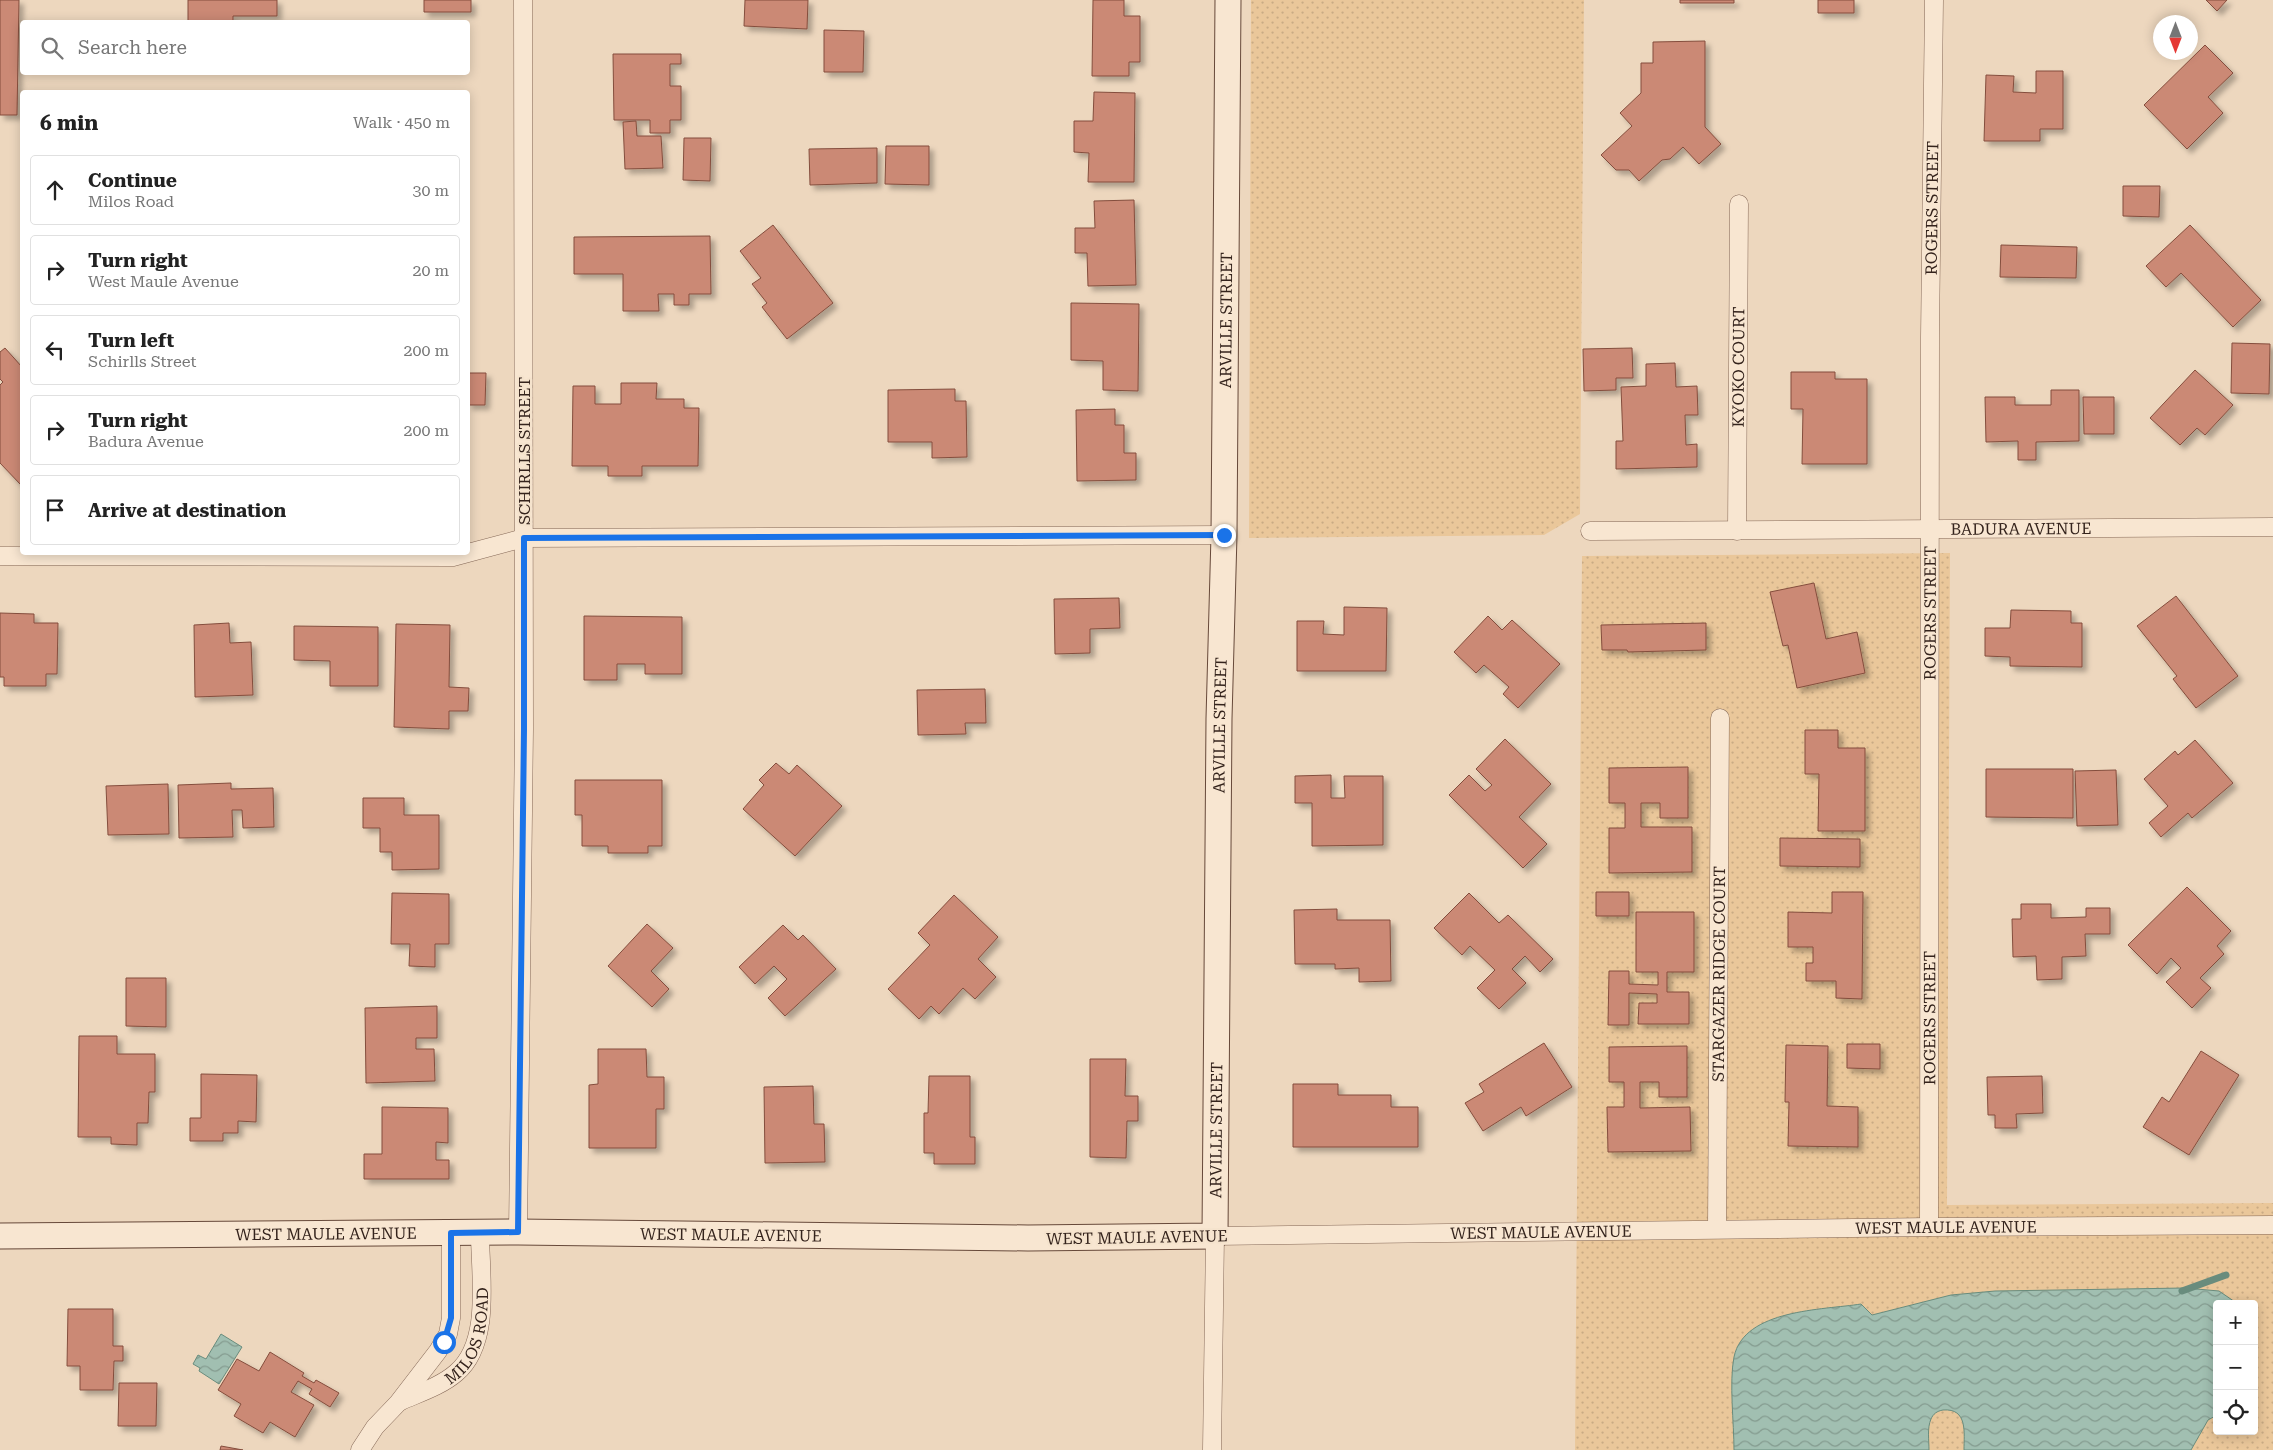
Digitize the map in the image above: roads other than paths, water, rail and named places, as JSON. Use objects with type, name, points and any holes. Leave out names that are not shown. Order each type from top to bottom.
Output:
[{"type":"street","name":"SCHIRLLS STREET","points":[[518,1232],[524,729],[523,0]]},
{"type":"street","name":"ARVILLE STREET","points":[[1212,1450],[1216,1236],[1219,728],[1224,535],[1228,0]]},
{"type":"street","name":"ROGERS STREET","points":[[1929,1227],[1930,528],[1934,0]]},
{"type":"street","name":"KYOKO COURT","points":[[1737,531],[1739,204]]},
{"type":"street","name":"BADURA AVENUE","points":[[1590,531],[2273,527]]},
{"type":"street","points":[[470,553],[524,538],[1224,535]]},
{"type":"street","points":[[0,556],[454,557],[461,555]]},
{"type":"street","name":"STARGAZER RIDGE COURT","points":[[1717,1229],[1720,718]]},
{"type":"street","name":"WEST MAULE AVENUE","points":[[0,1236],[518,1232],[1018,1238],[1717,1229],[2273,1225]]},
{"type":"street","name":"MILOS ROAD","points":[[360,1450],[375,1427],[398,1403],[438,1351],[448,1334],[451,1318],[451,1233]]},
{"type":"street","name":"MILOS ROAD","points":[[398,1403],[448,1379],[471,1356],[476,1345],[480,1322],[480,1233]]},
{"type":"water","points":[[2185,1288],[2219,1291],[2232,1300],[2213,1300],[2213,1417],[2208,1420],[2191,1450],[1964,1450],[1964,1429],[1961,1417],[1951,1410],[1943,1410],[1932,1417],[1929,1430],[1929,1450],[1734,1450],[1732,1390],[1734,1357],[1741,1341],[1753,1329],[1787,1315],[1807,1311],[1861,1304],[1872,1315],[1951,1295],[1995,1291]]},
{"type":"water","points":[[221,1334],[242,1347],[219,1384],[199,1371],[200,1368],[193,1364],[198,1355],[206,1359]]},
{"type":"waterway","points":[[2182,1291],[2226,1275]]}]
